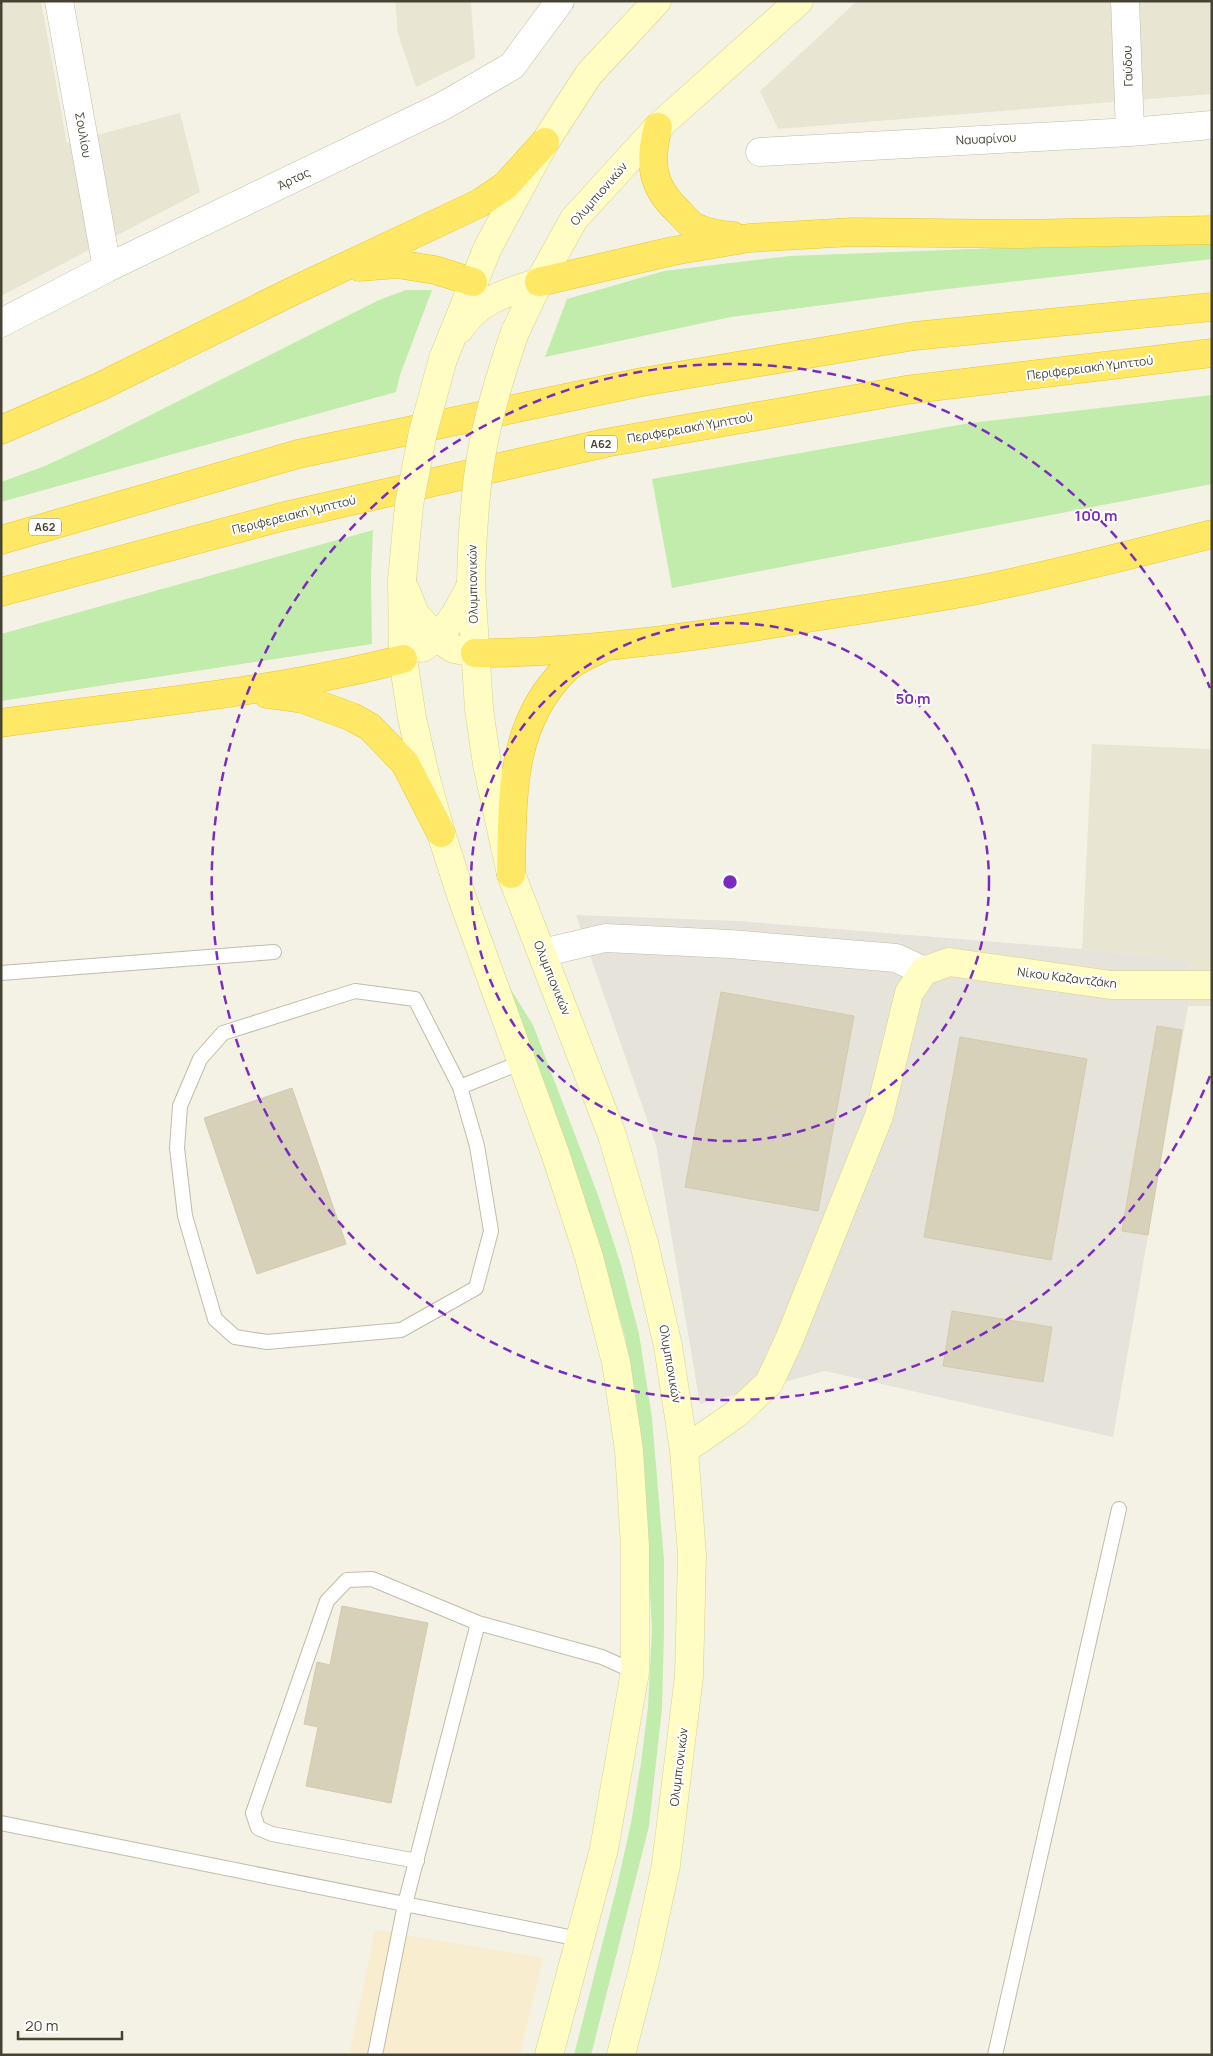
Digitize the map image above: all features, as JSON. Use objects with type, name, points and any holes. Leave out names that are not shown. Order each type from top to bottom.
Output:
[{"type":"highway","points":[[658,127],[652,160],[656,182],[666,200],[694,227],[718,234],[749,238]]},
{"type":"highway","points":[[1,430],[99,387],[340,268],[480,203],[505,186],[545,142]]},
{"type":"highway","points":[[539,282],[673,251],[749,238],[853,232],[1017,234],[1212,230]]},
{"type":"highway","points":[[340,268],[397,264],[435,270],[483,290]]},
{"type":"highway","name":"Α62","points":[[1,540],[298,454],[642,382],[914,336],[1212,307]]},
{"type":"highway","name":"Περιφερειακή Υμηττού","points":[[1,592],[281,517],[605,443],[906,390],[1212,353]]},
{"type":"highway","points":[[475,653],[506,653],[607,645],[722,633],[976,590],[1103,562],[1212,534]]},
{"type":"highway","points":[[511,874],[514,784],[521,743],[535,708],[567,668],[607,645]]},
{"type":"highway","points":[[1,723],[243,691],[372,667],[403,659]]},
{"type":"highway","points":[[243,691],[303,699],[352,716],[370,728],[405,762],[441,833]]},
{"type":"main road","points":[[549,2055],[604,1849],[635,1672],[635,1546],[628,1450],[616,1362],[589,1257],[441,833],[425,775],[412,718],[403,659],[402,580],[411,496],[423,432],[442,358],[483,290],[508,208],[545,142],[589,74],[656,1]]},
{"type":"main road","name":"Ολυμπιονικών","points":[[621,2055],[646,1958],[666,1865],[690,1676],[692,1555],[684,1450],[668,1346],[644,1243],[612,1135],[511,874],[487,764],[475,653],[471,583],[475,498],[490,414],[515,332],[539,282],[574,219],[658,127],[799,1]]},
{"type":"main road","points":[[483,290],[539,282]]},
{"type":"main road","points":[[483,290],[515,332]]},
{"type":"main road","points":[[402,580],[415,614],[437,638],[454,649],[475,653]]},
{"type":"main road","points":[[403,659],[437,638],[455,616],[471,583]]},
{"type":"main road","name":"Νίκου Καζαντζάκη","points":[[924,970],[949,962],[1110,986],[1212,986]]},
{"type":"main road","points":[[684,1450],[736,1414],[769,1383],[789,1340],[879,1116],[909,993],[924,970]]},
{"type":"street","name":"Σουλίου","points":[[59,1],[107,268]]},
{"type":"street","name":"Άρτας","points":[[1,323],[107,268],[443,106],[504,71],[512,66],[560,1]]},
{"type":"street","name":"Γαύδου","points":[[1125,1],[1130,132]]},
{"type":"street","name":"Ναυαρίνου","points":[[760,152],[1130,132],[1212,124]]},
{"type":"street","points":[[542,953],[605,938],[730,944],[896,958],[924,970]]},
{"type":"lane","points":[[1,973],[274,952]]},
{"type":"lane","points":[[355,991],[415,999],[460,1087],[477,1146],[491,1231],[476,1288],[401,1330],[267,1342],[235,1337],[215,1319],[185,1216],[177,1148],[180,1106],[200,1059],[223,1033],[355,991]]},
{"type":"lane","points":[[460,1087],[522,1062]]},
{"type":"lane","points":[[995,2055],[1119,1509]]},
{"type":"lane","points":[[417,1861],[272,1834],[258,1828],[253,1813],[326,1601],[348,1580],[372,1578],[478,1623],[595,1655],[635,1672]]},
{"type":"lane","points":[[375,2055],[405,1904],[478,1623]]},
{"type":"lane","points":[[1,1823],[579,1939]]},
{"type":"shaded area","points":[[1,1],[41,1],[67,143],[180,113],[200,192],[1,296]]},
{"type":"shaded area","points":[[395,1],[471,1],[475,58],[416,87],[398,34]]},
{"type":"shaded area","points":[[857,1],[1212,1],[1212,94],[778,129],[760,91]]},
{"type":"shaded area","points":[[1092,744],[1212,749],[1212,1006],[1188,1006],[1191,961],[1082,949]]},
{"type":"shaded area","points":[[576,915],[739,921],[1082,949],[1191,961],[1188,1006],[1113,1437],[825,1371],[700,1404],[656,1145]]},
{"type":"shaded area","points":[[375,1930],[543,1958],[520,2055],[349,2055]]},
{"type":"green space","points":[[1212,240],[1212,259],[930,291],[731,317],[545,357],[567,299],[664,271],[790,256]]},
{"type":"green space","points":[[406,290],[432,290],[400,375],[396,392],[1,502],[1,482],[45,466],[101,440],[379,300]]},
{"type":"green space","points":[[1212,395],[1212,484],[672,588],[652,479],[970,423]]},
{"type":"green space","points":[[373,530],[371,578],[372,644],[1,701],[1,634]]},
{"type":"green space","points":[[500,972],[533,1025],[598,1195],[621,1265],[639,1334],[652,1418],[664,1560],[662,1708],[649,1826],[591,2055],[574,2055],[631,1823],[648,1707],[652,1630],[644,1482],[625,1337],[606,1270]]},
{"type":"building","points":[[721,992],[854,1016],[818,1211],[685,1187]]},
{"type":"building","points":[[1157,1026],[1182,1030],[1148,1235],[1122,1231]]},
{"type":"building","points":[[960,1037],[1087,1059],[1051,1260],[924,1237]]},
{"type":"building","points":[[292,1088],[346,1244],[257,1274],[204,1118]]},
{"type":"building","points":[[952,1311],[1052,1327],[1043,1382],[943,1366]]},
{"type":"building","points":[[342,1606],[428,1623],[391,1803],[306,1786],[318,1727],[304,1724],[317,1662],[330,1665]]}]
